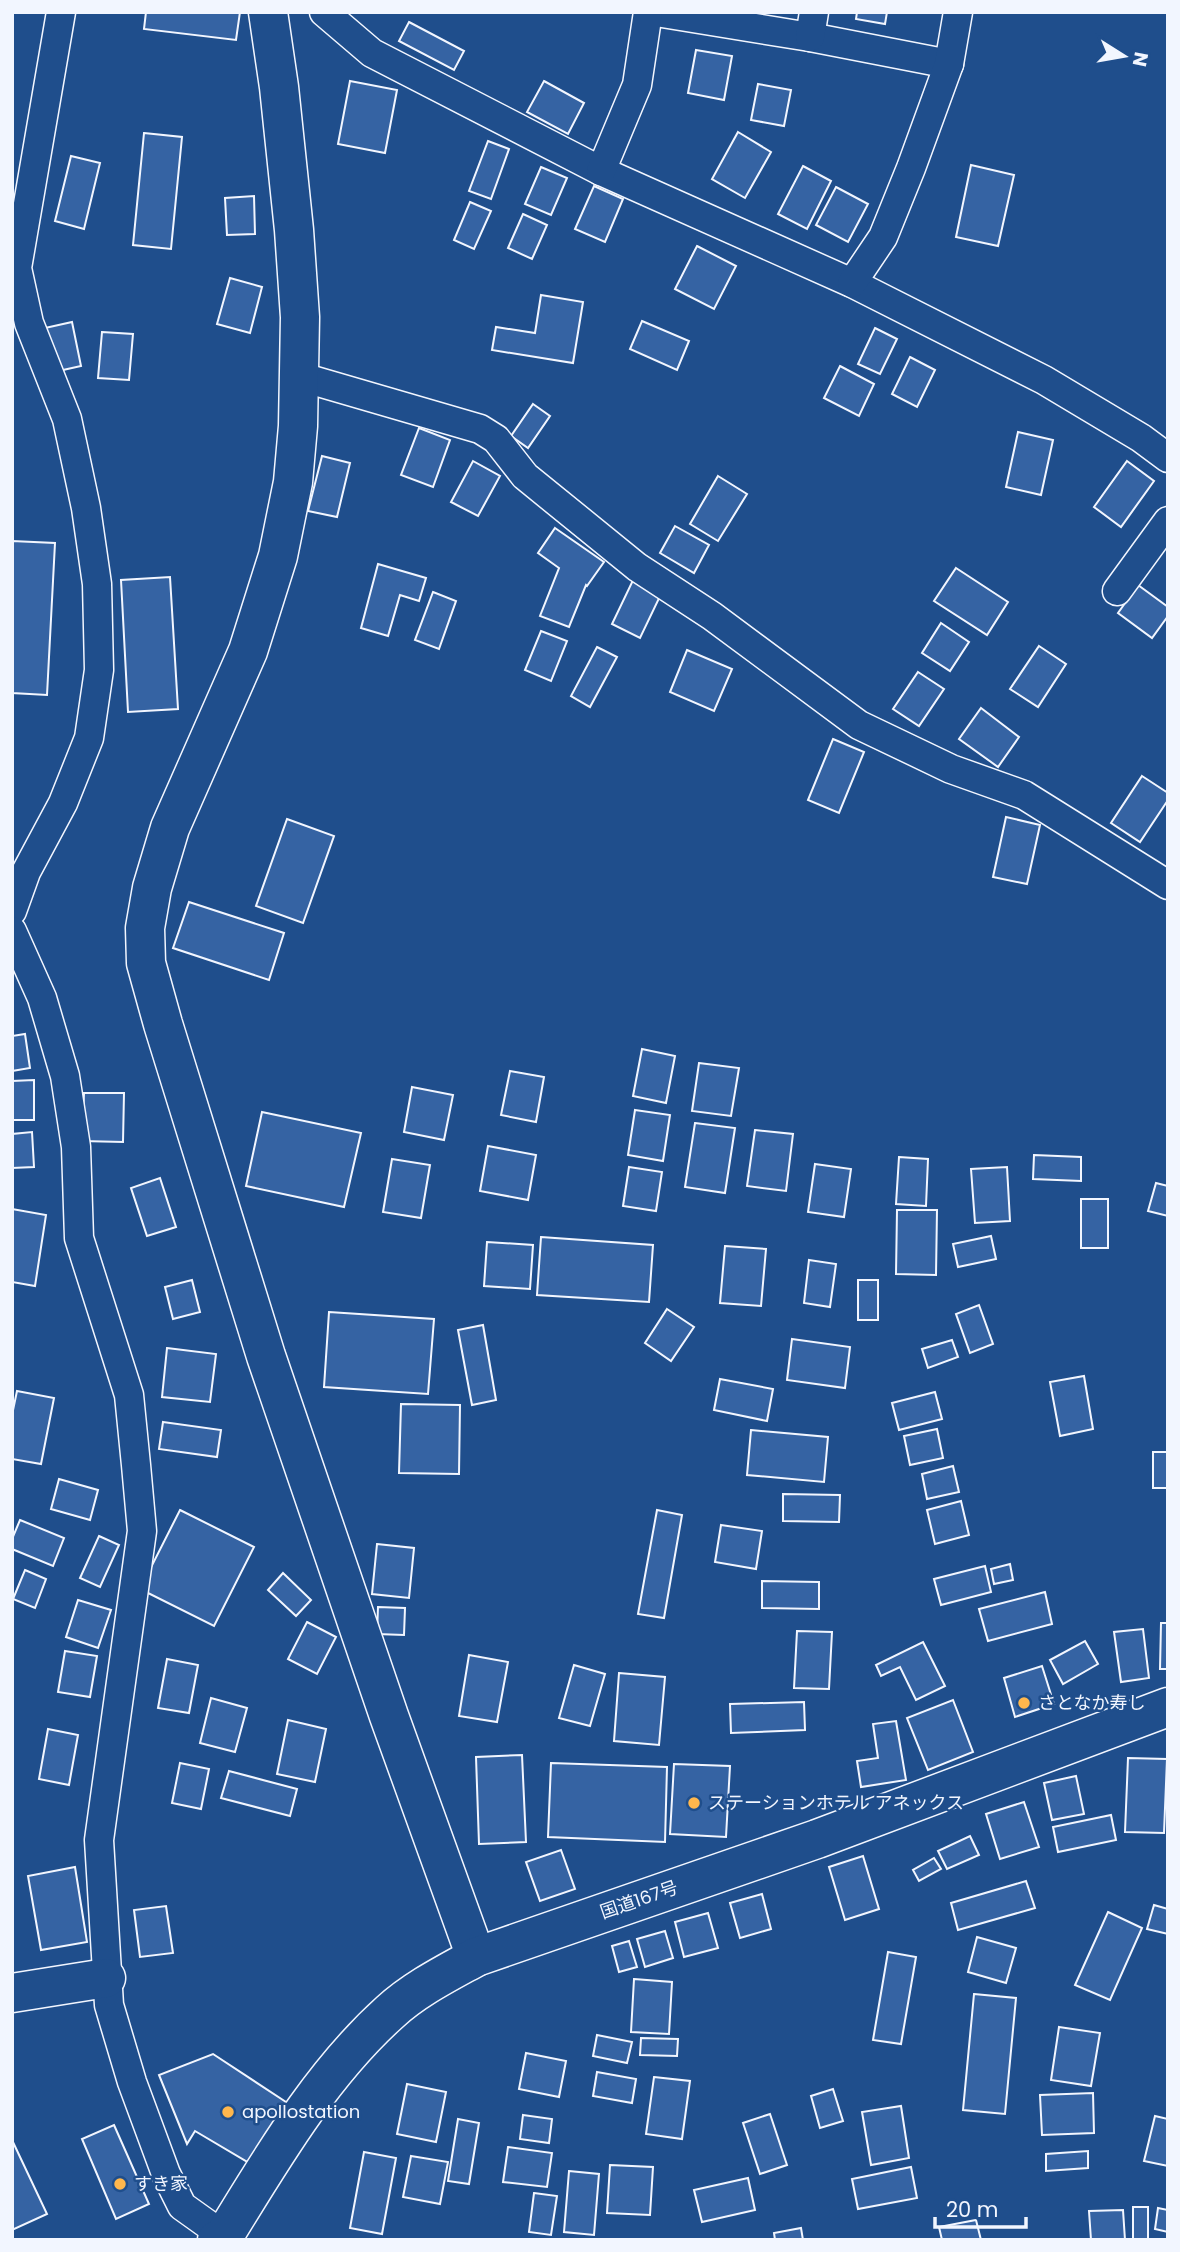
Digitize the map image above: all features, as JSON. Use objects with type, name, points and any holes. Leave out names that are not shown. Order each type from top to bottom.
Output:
[{"type":"street","points":[[12,911],[26,872],[63,803],[89,738],[99,670],[97,584],[86,508],[67,419],[29,323],[14,268],[61,12]]},
{"type":"street","points":[[268,12],[294,230],[300,317],[298,426],[293,482],[278,556],[248,651],[170,828],[152,888],[145,928],[146,962],[266,1356],[389,1716],[476,1957]]},
{"type":"street","points":[[324,12],[372,53],[601,171],[852,283],[1044,380],[1141,438],[1168,458]]},
{"type":"street","points":[[601,171],[637,85],[648,12]]},
{"type":"street","points":[[656,12],[812,24],[949,64]]},
{"type":"street","points":[[852,283],[883,237],[911,168],[949,64],[958,12]]},
{"type":"street","points":[[298,376],[480,429],[496,439],[525,476],[637,567],[712,616],[859,725],[951,769],[1024,795],[1168,885]]},
{"type":"street","points":[[1118,592],[1168,521]]},
{"type":"street","points":[[12,931],[43,998],[65,1076],[76,1147],[79,1238],[129,1395],[138,1478],[142,1531],[99,1840],[109,2005],[132,2082],[166,2174],[182,2206],[222,2239]]},
{"type":"street","name":"国道167号","points":[[222,2239],[288,2134],[357,2045],[391,2010],[435,1979],[476,1957],[817,1839],[1168,1707]]},
{"type":"street","points":[[12,1993],[106,1978]]},
{"type":"building","points":[[146,12],[240,12],[236,40],[144,29]]},
{"type":"building","points":[[857,12],[887,12],[885,24],[856,19]]},
{"type":"building","points":[[409,22],[464,51],[454,70],[399,41]]},
{"type":"building","points":[[696,50],[732,56],[724,100],[688,93]]},
{"type":"building","points":[[350,81],[397,90],[385,153],[338,144]]},
{"type":"building","points":[[544,81],[584,103],[568,134],[527,112]]},
{"type":"building","points":[[758,84],[791,90],[784,126],[751,120]]},
{"type":"building","points":[[738,132],[771,152],[745,198],[712,179]]},
{"type":"building","points":[[144,133],[182,137],[171,249],[133,245]]},
{"type":"building","points":[[488,141],[509,149],[491,199],[469,191]]},
{"type":"building","points":[[71,156],[100,163],[84,229],[55,221]]},
{"type":"building","points":[[971,165],[1014,175],[998,246],[956,237]]},
{"type":"building","points":[[803,166],[831,181],[807,229],[778,214]]},
{"type":"building","points":[[541,167],[567,178],[551,215],[525,204]]},
{"type":"building","points":[[594,186],[623,199],[605,242],[575,229]]},
{"type":"building","points":[[836,187],[868,204],[848,242],[816,225]]},
{"type":"building","points":[[254,196],[255,234],[227,235],[225,198]]},
{"type":"building","points":[[470,202],[491,211],[474,249],[454,240]]},
{"type":"building","points":[[523,214],[547,225],[532,259],[508,248]]},
{"type":"building","points":[[697,246],[736,266],[714,309],[675,289]]},
{"type":"building","points":[[230,278],[262,287],[250,333],[217,324]]},
{"type":"building","points":[[541,295],[583,302],[573,363],[492,350],[496,327],[535,333]]},
{"type":"building","points":[[642,321],[689,341],[677,370],[630,349]]},
{"type":"building","points":[[72,322],[81,366],[54,372],[45,328]]},
{"type":"building","points":[[875,328],[897,339],[880,374],[858,364]]},
{"type":"building","points":[[102,332],[133,334],[129,380],[98,378]]},
{"type":"building","points":[[910,357],[935,370],[917,407],[892,394]]},
{"type":"building","points":[[840,366],[874,384],[859,416],[824,398]]},
{"type":"building","points":[[533,404],[550,416],[528,448],[511,436]]},
{"type":"building","points":[[419,428],[450,440],[433,487],[401,475]]},
{"type":"building","points":[[1018,432],[1053,440],[1041,495],[1006,487]]},
{"type":"building","points":[[322,456],[350,463],[337,517],[308,511]]},
{"type":"building","points":[[473,461],[500,476],[478,516],[451,502]]},
{"type":"building","points":[[1127,461],[1154,481],[1121,527],[1094,507]]},
{"type":"building","points":[[718,476],[747,494],[718,541],[690,524]]},
{"type":"building","points":[[675,526],[709,545],[694,573],[660,553]]},
{"type":"building","points":[[555,528],[604,562],[586,585],[569,627],[540,616],[559,568],[538,553]]},
{"type":"building","points":[[12,541],[55,543],[47,695],[12,693]]},
{"type":"building","points":[[378,564],[426,578],[419,601],[400,595],[388,636],[361,628]]},
{"type":"building","points":[[956,568],[1008,602],[987,635],[934,601]]},
{"type":"building","points":[[635,576],[663,590],[640,638],[612,624]]},
{"type":"building","points":[[170,577],[178,709],[128,712],[121,580]]},
{"type":"building","points":[[1138,585],[1168,607],[1168,616],[1152,638],[1118,613]]},
{"type":"building","points":[[433,592],[456,601],[439,649],[415,640]]},
{"type":"building","points":[[941,623],[969,642],[950,671],[922,653]]},
{"type":"building","points":[[541,631],[567,641],[551,681],[525,670]]},
{"type":"building","points":[[1039,646],[1066,664],[1038,707],[1010,689]]},
{"type":"building","points":[[597,647],[617,657],[590,707],[571,696]]},
{"type":"building","points":[[687,650],[732,669],[714,711],[670,692]]},
{"type":"building","points":[[918,672],[944,689],[919,726],[893,709]]},
{"type":"building","points":[[981,708],[1019,737],[998,767],[959,739]]},
{"type":"building","points":[[833,739],[864,752],[839,813],[808,800]]},
{"type":"building","points":[[1142,776],[1168,793],[1168,800],[1140,842],[1111,823]]},
{"type":"building","points":[[1006,817],[1040,825],[1027,884],[993,877]]},
{"type":"building","points":[[287,819],[334,836],[303,923],[256,906]]},
{"type":"building","points":[[189,902],[284,933],[269,980],[173,948]]},
{"type":"building","points":[[25,1034],[30,1068],[12,1071],[12,1036]]},
{"type":"building","points":[[642,1049],[675,1056],[666,1103],[633,1096]]},
{"type":"building","points":[[699,1063],[739,1068],[731,1116],[692,1111]]},
{"type":"building","points":[[510,1071],[544,1077],[536,1122],[501,1115]]},
{"type":"building","points":[[34,1080],[34,1120],[12,1120],[12,1081]]},
{"type":"building","points":[[412,1087],[453,1095],[444,1140],[404,1132]]},
{"type":"building","points":[[84,1093],[124,1093],[123,1142],[82,1141]]},
{"type":"building","points":[[635,1110],[670,1115],[663,1161],[628,1155]]},
{"type":"building","points":[[262,1112],[361,1133],[344,1207],[246,1186]]},
{"type":"building","points":[[695,1123],[735,1128],[725,1193],[685,1187]]},
{"type":"building","points":[[755,1130],[793,1134],[786,1191],[747,1186]]},
{"type":"building","points":[[32,1132],[34,1167],[12,1168],[12,1134]]},
{"type":"building","points":[[488,1146],[536,1155],[528,1200],[480,1191]]},
{"type":"building","points":[[1034,1155],[1081,1157],[1081,1181],[1033,1179]]},
{"type":"building","points":[[899,1157],[928,1159],[926,1206],[896,1204]]},
{"type":"building","points":[[392,1159],[430,1165],[421,1218],[383,1212]]},
{"type":"building","points":[[815,1164],[851,1169],[844,1217],[808,1212]]},
{"type":"building","points":[[629,1167],[662,1172],[656,1211],[623,1206]]},
{"type":"building","points":[[1007,1167],[1010,1221],[975,1223],[971,1169]]},
{"type":"building","points":[[160,1178],[176,1227],[147,1236],[131,1188]]},
{"type":"building","points":[[1156,1183],[1168,1186],[1168,1216],[1148,1211]]},
{"type":"building","points":[[1081,1199],[1108,1199],[1108,1248],[1081,1248]]},
{"type":"building","points":[[12,1209],[46,1215],[35,1286],[12,1282]]},
{"type":"building","points":[[897,1210],[937,1210],[936,1275],[896,1274]]},
{"type":"building","points":[[991,1236],[996,1259],[958,1267],[953,1244]]},
{"type":"building","points":[[541,1237],[653,1245],[649,1302],[537,1295]]},
{"type":"building","points":[[487,1242],[533,1245],[530,1289],[484,1286]]},
{"type":"building","points":[[725,1246],[766,1249],[761,1306],[720,1303]]},
{"type":"building","points":[[809,1260],[836,1264],[830,1307],[804,1303]]},
{"type":"building","points":[[192,1280],[200,1312],[173,1319],[165,1287]]},
{"type":"building","points":[[858,1280],[878,1280],[878,1320],[858,1320]]},
{"type":"building","points":[[979,1305],[993,1344],[970,1353],[956,1314]]},
{"type":"building","points":[[667,1309],[694,1327],[671,1361],[645,1343]]},
{"type":"building","points":[[329,1312],[434,1319],[428,1394],[324,1387]]},
{"type":"building","points":[[483,1325],[496,1400],[472,1405],[458,1330]]},
{"type":"building","points":[[792,1339],[850,1347],[845,1388],[787,1380]]},
{"type":"building","points":[[952,1340],[958,1357],[928,1368],[922,1349]]},
{"type":"building","points":[[167,1348],[216,1354],[210,1402],[162,1397]]},
{"type":"building","points":[[1084,1376],[1093,1429],[1060,1436],[1050,1382]]},
{"type":"building","points":[[720,1379],[773,1389],[767,1421],[714,1410]]},
{"type":"building","points":[[17,1391],[54,1398],[41,1464],[12,1459],[12,1415]]},
{"type":"building","points":[[935,1392],[942,1419],[899,1430],[892,1403]]},
{"type":"building","points":[[401,1404],[460,1405],[459,1474],[399,1473]]},
{"type":"building","points":[[163,1422],[221,1430],[217,1457],[159,1449]]},
{"type":"building","points":[[937,1429],[943,1458],[910,1465],[904,1436]]},
{"type":"building","points":[[751,1430],[828,1437],[824,1482],[747,1475]]},
{"type":"building","points":[[1153,1452],[1168,1452],[1168,1488],[1153,1488]]},
{"type":"building","points":[[953,1466],[959,1492],[927,1499],[922,1474]]},
{"type":"building","points":[[59,1479],[98,1490],[90,1520],[51,1509]]},
{"type":"building","points":[[783,1494],[840,1495],[839,1522],[783,1521]]},
{"type":"building","points":[[961,1501],[969,1535],[935,1544],[927,1510]]},
{"type":"building","points":[[180,1510],[254,1547],[214,1626],[140,1589]]},
{"type":"building","points":[[657,1510],[682,1515],[664,1618],[638,1614]]},
{"type":"building","points":[[20,1520],[64,1538],[53,1566],[12,1549],[12,1539]]},
{"type":"building","points":[[721,1525],[762,1531],[756,1569],[715,1562]]},
{"type":"building","points":[[99,1536],[119,1545],[100,1587],[80,1578]]},
{"type":"building","points":[[377,1544],[414,1548],[409,1598],[372,1594]]},
{"type":"building","points":[[1010,1564],[1013,1580],[994,1584],[991,1569]]},
{"type":"building","points":[[985,1566],[991,1592],[941,1605],[934,1579]]},
{"type":"building","points":[[25,1570],[46,1579],[35,1608],[13,1599]]},
{"type":"building","points":[[283,1573],[311,1600],[296,1616],[268,1590]]},
{"type":"building","points":[[762,1581],[819,1582],[819,1609],[762,1608]]},
{"type":"building","points":[[1045,1592],[1052,1624],[988,1641],[979,1609]]},
{"type":"building","points":[[78,1600],[111,1610],[98,1648],[66,1637]]},
{"type":"building","points":[[378,1607],[405,1608],[404,1635],[377,1634]]},
{"type":"building","points":[[307,1622],[336,1637],[317,1674],[288,1659]]},
{"type":"building","points":[[1161,1623],[1168,1623],[1168,1669],[1160,1669]]},
{"type":"building","points":[[1143,1629],[1149,1678],[1121,1682],[1114,1632]]},
{"type":"building","points":[[797,1631],[832,1632],[829,1689],[794,1688]]},
{"type":"building","points":[[1085,1641],[1098,1664],[1063,1684],[1050,1660]]},
{"type":"building","points":[[923,1642],[945,1686],[916,1700],[900,1667],[881,1676],[876,1665]]},
{"type":"building","points":[[65,1651],[97,1656],[90,1697],[58,1692]]},
{"type":"building","points":[[469,1655],[508,1662],[497,1722],[459,1716]]},
{"type":"building","points":[[167,1659],[198,1665],[189,1713],[158,1708]]},
{"type":"building","points":[[574,1665],[605,1674],[590,1726],[559,1718]]},
{"type":"building","points":[[1042,1666],[1054,1704],[1015,1717],[1004,1678]]},
{"type":"building","points":[[619,1673],[665,1677],[659,1745],[614,1741]]},
{"type":"building","points":[[211,1698],[247,1708],[235,1752],[200,1743]]},
{"type":"building","points":[[953,1700],[973,1752],[928,1770],[907,1718]]},
{"type":"building","points":[[804,1702],[805,1730],[731,1733],[730,1704]]},
{"type":"building","points":[[288,1720],[326,1729],[315,1782],[277,1774]]},
{"type":"building","points":[[896,1721],[906,1780],[861,1787],[857,1761],[878,1758],[873,1724]]},
{"type":"building","points":[[48,1729],[78,1735],[69,1785],[39,1779]]},
{"type":"building","points":[[522,1755],[526,1842],[479,1844],[476,1757]]},
{"type":"building","points":[[1128,1758],[1167,1759],[1164,1833],[1125,1832]]},
{"type":"building","points":[[180,1763],[209,1769],[201,1809],[172,1803]]},
{"type":"building","points":[[551,1763],[667,1767],[665,1842],[548,1837]]},
{"type":"building","points":[[674,1764],[730,1766],[726,1837],[670,1834]]},
{"type":"building","points":[[229,1771],[297,1789],[290,1816],[221,1798]]},
{"type":"building","points":[[1076,1776],[1084,1814],[1052,1820],[1044,1783]]},
{"type":"building","points":[[1024,1802],[1039,1847],[1000,1859],[986,1814]]},
{"type":"building","points":[[1111,1815],[1116,1840],[1058,1852],[1053,1827]]},
{"type":"building","points":[[970,1836],[979,1855],[947,1869],[938,1851]]},
{"type":"building","points":[[561,1850],[575,1889],[540,1901],[526,1862]]},
{"type":"building","points":[[863,1856],[879,1909],[845,1920],[829,1867]]},
{"type":"building","points":[[934,1858],[941,1869],[919,1881],[913,1870]]},
{"type":"building","points":[[75,1867],[87,1942],[41,1950],[28,1876]]},
{"type":"building","points":[[1026,1881],[1035,1908],[958,1930],[951,1903]]},
{"type":"building","points":[[762,1894],[771,1929],[740,1938],[730,1903]]},
{"type":"building","points":[[1154,1905],[1168,1909],[1168,1934],[1147,1929]]},
{"type":"building","points":[[166,1906],[173,1953],[140,1957],[134,1910]]},
{"type":"building","points":[[1108,1912],[1142,1928],[1110,2000],[1075,1985]]},
{"type":"building","points":[[708,1913],[718,1948],[684,1957],[675,1922]]},
{"type":"building","points":[[665,1931],[673,1958],[645,1967],[637,1939]]},
{"type":"building","points":[[977,1937],[1016,1948],[1006,1983],[968,1972]]},
{"type":"building","points":[[629,1941],[637,1967],[619,1972],[612,1946]]},
{"type":"building","points":[[888,1952],[916,1957],[901,2044],[873,2040]]},
{"type":"building","points":[[634,1979],[672,1982],[669,2034],[631,2032]]},
{"type":"building","points":[[974,1994],[1016,1998],[1005,2114],[963,2110]]},
{"type":"building","points":[[1059,2027],[1100,2033],[1091,2086],[1051,2080]]},
{"type":"building","points":[[597,2035],[632,2042],[627,2063],[593,2056]]},
{"type":"building","points":[[641,2038],[678,2039],[677,2056],[640,2055]]},
{"type":"building","points":[[526,2053],[566,2061],[559,2097],[519,2089]]},
{"type":"building","points":[[213,2054],[286,2102],[251,2164],[195,2131],[187,2144],[159,2075]]},
{"type":"building","points":[[597,2072],[636,2079],[632,2103],[593,2096]]},
{"type":"building","points":[[654,2077],[690,2081],[682,2139],[646,2134]]},
{"type":"building","points":[[407,2084],[446,2092],[436,2142],[397,2134]]},
{"type":"building","points":[[833,2089],[843,2121],[820,2128],[811,2096]]},
{"type":"building","points":[[1093,2093],[1094,2133],[1042,2135],[1040,2095]]},
{"type":"building","points":[[901,2106],[909,2158],[871,2165],[862,2112]]},
{"type":"building","points":[[770,2114],[787,2165],[760,2174],[743,2123]]},
{"type":"building","points":[[523,2115],[552,2119],[549,2143],[520,2139]]},
{"type":"building","points":[[1155,2116],[1168,2119],[1168,2166],[1144,2161]]},
{"type":"building","points":[[458,2119],[479,2123],[469,2184],[448,2181]]},
{"type":"building","points":[[114,2125],[149,2204],[116,2219],[82,2139]]},
{"type":"building","points":[[12,2140],[47,2214],[12,2230]]},
{"type":"building","points":[[508,2147],[552,2153],[547,2187],[503,2182]]},
{"type":"building","points":[[1088,2151],[1088,2168],[1046,2171],[1046,2154]]},
{"type":"building","points":[[364,2152],[396,2158],[382,2234],[350,2228]]},
{"type":"building","points":[[411,2156],[448,2162],[440,2204],[403,2197]]},
{"type":"building","points":[[610,2165],[653,2167],[650,2215],[607,2213]]},
{"type":"building","points":[[911,2167],[917,2198],[858,2209],[852,2179]]},
{"type":"building","points":[[569,2171],[599,2174],[594,2235],[564,2232]]},
{"type":"building","points":[[748,2178],[755,2210],[702,2222],[694,2190]]},
{"type":"building","points":[[534,2193],[557,2196],[551,2235],[529,2232]]},
{"type":"building","points":[[1133,2207],[1148,2207],[1148,2240],[1133,2240]]},
{"type":"building","points":[[1158,2208],[1168,2210],[1168,2232],[1155,2229]]},
{"type":"building","points":[[1123,2210],[1125,2240],[1091,2240],[1089,2211]]},
{"type":"building","points":[[976,2220],[981,2240],[942,2240],[939,2227]]},
{"type":"building","points":[[801,2228],[803,2240],[775,2240],[774,2233]]},
{"type":"place","name":"さとなか寿し","points":[[1024,1703]]},
{"type":"place","name":"ステーションホテル アネックス","points":[[694,1803]]},
{"type":"place","name":"apollostation","points":[[228,2112]]},
{"type":"place","name":"すき家","points":[[120,2184]]}]
